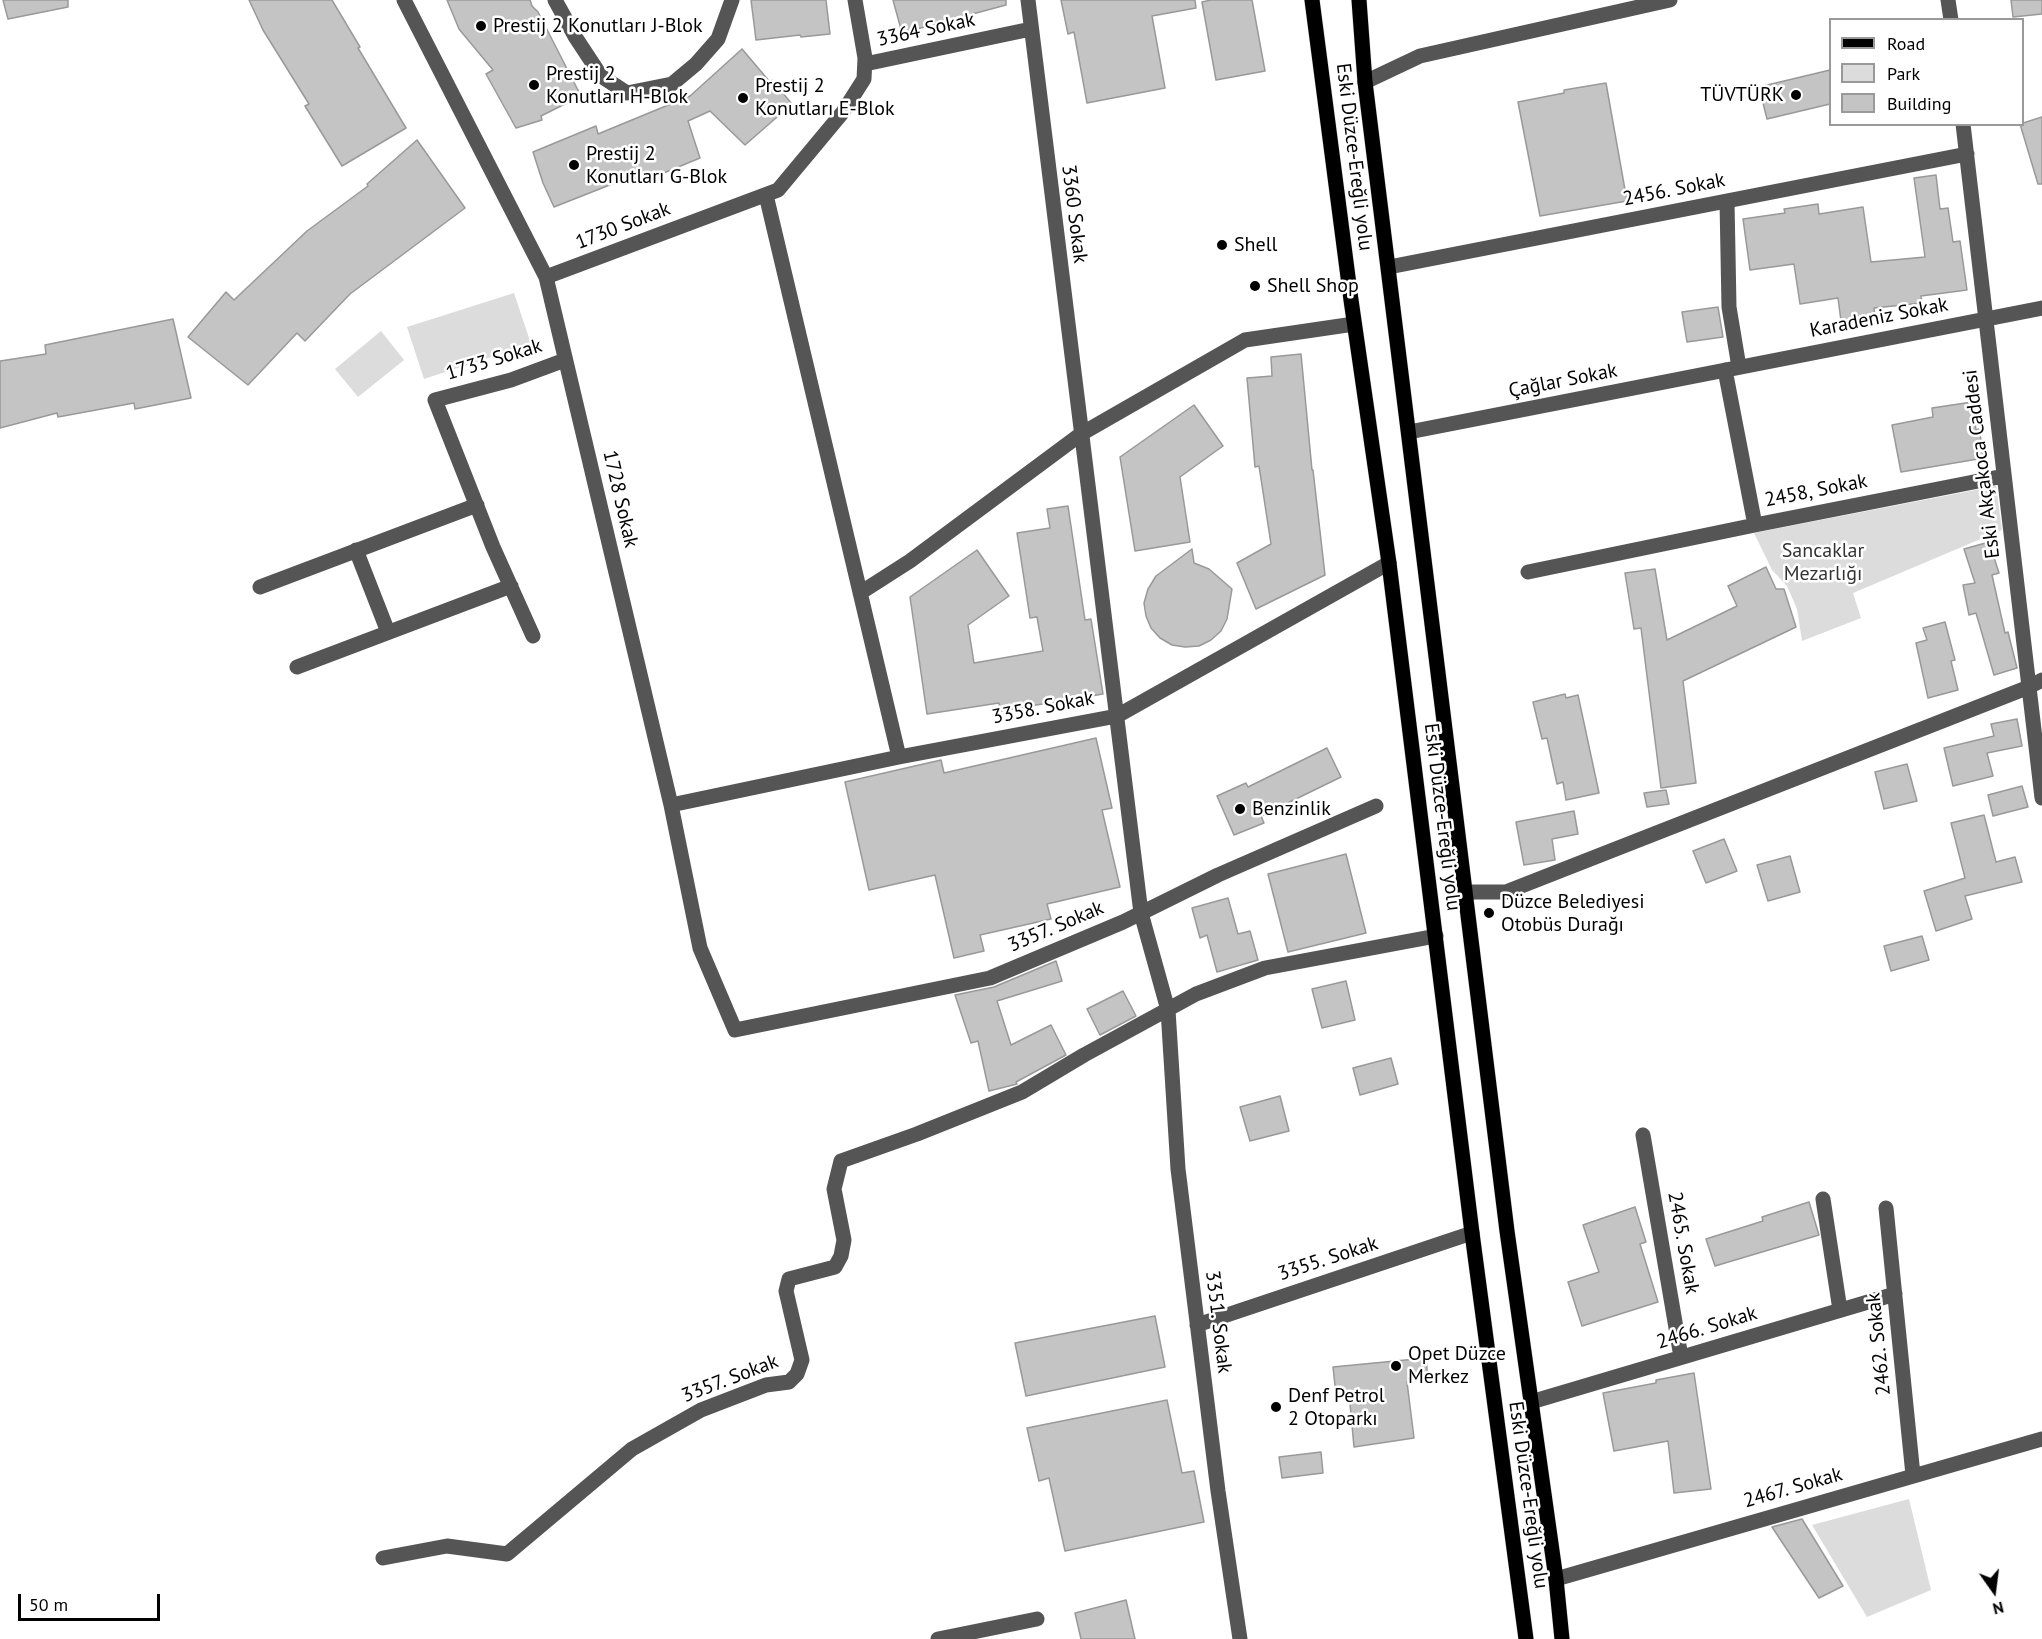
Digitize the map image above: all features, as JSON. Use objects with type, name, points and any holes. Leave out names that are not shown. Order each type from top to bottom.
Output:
[{"type":"main road","name":"Eski Düzce-Ereğli yolu","points":[[1312,0],[1354,324],[1389,563],[1472,1233],[1526,1639]]},
{"type":"main road","name":"Eski Düzce-Ereğli yolu","points":[[1359,0],[1365,81],[1408,432],[1507,1231],[1556,1579],[1562,1639]]},
{"type":"street","name":"1728 Sokak","points":[[404,0],[546,277],[671,805],[700,948],[735,1030]]},
{"type":"street","points":[[555,0],[601,76],[627,93],[672,84],[696,64],[718,39],[732,0]]},
{"type":"street","name":"1730 Sokak","points":[[546,277],[778,190],[843,112],[864,79],[865,63],[855,0]]},
{"type":"street","name":"3360 Sokak","points":[[1028,0],[1116,716]]},
{"type":"street","points":[[1365,81],[1420,56],[1670,0]]},
{"type":"street","points":[[1948,0],[1951,18]]},
{"type":"street","name":"3364 Sokak","points":[[865,63],[1031,29]]},
{"type":"street","name":"Eski Akçakoca Caddesi","points":[[1963,126],[2004,476],[2036,683],[2042,798]]},
{"type":"street","name":"2456. Sokak","points":[[1389,267],[1967,154]]},
{"type":"street","points":[[766,195],[899,757]]},
{"type":"street","name":"2458, Sokak","points":[[1727,201],[1732,369],[1755,525],[2004,476]]},
{"type":"street","name":"Karadeniz Sokak","points":[[1732,369],[2042,308]]},
{"type":"street","points":[[861,593],[910,561],[1081,434],[1245,340],[1354,324]]},
{"type":"street","name":"1733 Sokak","points":[[477,505],[435,400],[511,381],[565,360]]},
{"type":"street","name":"Çağlar Sokak","points":[[1408,432],[1732,369]]},
{"type":"street","points":[[260,587],[477,505],[533,636]]},
{"type":"street","points":[[1528,572],[1755,525]]},
{"type":"street","points":[[356,550],[388,632]]},
{"type":"street","name":"3358. Sokak","points":[[671,805],[899,757],[1116,716],[1389,563]]},
{"type":"street","points":[[297,667],[511,586]]},
{"type":"street","points":[[1466,892],[1506,892],[2036,683]]},
{"type":"street","name":"3351. Sokak","points":[[1116,716],[1142,912],[1168,1010],[1178,1169],[1218,1491],[1240,1639]]},
{"type":"street","name":"3357. Sokak","points":[[735,1030],[990,978],[1376,806]]},
{"type":"street","points":[[1168,1010],[1196,994],[1265,968],[1436,936]]},
{"type":"street","name":"3357. Sokak","points":[[383,1558],[447,1546],[507,1554],[632,1449],[701,1410],[766,1385],[789,1382],[797,1374],[802,1360],[786,1291],[789,1279],[836,1267],[841,1256],[844,1240],[834,1189],[841,1161],[917,1134],[1022,1092],[1084,1055],[1168,1010]]},
{"type":"street","name":"2465. Sokak","points":[[1643,1135],[1681,1357]]},
{"type":"street","name":"2462. Sokak","points":[[1824,1199],[1840,1310]]},
{"type":"street","name":"2462. Sokak","points":[[1886,1208],[1913,1475]]},
{"type":"street","name":"3355. Sokak","points":[[1197,1325],[1472,1233]]},
{"type":"street","name":"2466. Sokak","points":[[1531,1402],[1895,1293]]},
{"type":"street","name":"2467. Sokak","points":[[1556,1579],[2042,1439]]},
{"type":"street","points":[[938,1639],[1037,1619]]},
{"type":"green space","points":[[514,293],[531,344],[424,379],[407,327]]},
{"type":"green space","points":[[381,331],[404,360],[358,397],[335,369]]},
{"type":"green space","name":"Sancaklar Mezarlığı","points":[[1996,486],[2002,530],[1853,593],[1861,618],[1802,641],[1797,609],[1787,586],[1772,570],[1754,533]]},
{"type":"green space","points":[[1909,1499],[1931,1590],[1867,1617],[1812,1525]]},
{"type":"building","points":[[3,0],[68,0],[68,7],[8,19]]},
{"type":"building","points":[[249,0],[332,0],[406,128],[342,166],[305,106],[309,104],[263,30]]},
{"type":"building","points":[[447,0],[530,0],[581,96],[541,116],[542,120],[516,128],[486,74],[493,70],[459,29]]},
{"type":"building","points":[[751,0],[826,0],[830,34],[756,40]]},
{"type":"building","points":[[893,0],[1006,0],[1006,5],[902,33]]},
{"type":"building","points":[[1061,0],[1195,0],[1196,8],[1152,16],[1165,88],[1087,103],[1074,32],[1068,34]]},
{"type":"building","points":[[1252,0],[1265,71],[1216,80],[1202,2]]},
{"type":"building","points":[[2011,0],[2042,0],[2042,14],[2013,17]]},
{"type":"building","points":[[742,49],[792,104],[745,145],[710,111],[688,121],[700,158],[637,184],[635,175],[554,207],[533,152],[596,126],[598,134],[690,96]]},
{"type":"building","name":"TÜVTÜRK","points":[[1829,70],[1829,104],[1767,119],[1759,87]]},
{"type":"building","points":[[1606,83],[1627,201],[1540,216],[1518,102],[1564,93],[1564,90]]},
{"type":"building","points":[[2042,117],[2042,184],[2038,184],[2021,126],[2024,126],[2024,123]]},
{"type":"building","points":[[417,140],[465,208],[350,294],[305,341],[297,333],[248,385],[188,337],[226,292],[234,300],[307,231],[368,186],[367,184]]},
{"type":"building","points":[[1936,175],[1940,209],[1948,208],[1953,242],[1960,241],[1967,290],[1921,296],[1922,303],[1874,308],[1875,317],[1841,321],[1838,298],[1800,304],[1794,264],[1750,270],[1743,219],[1785,213],[1784,209],[1818,204],[1819,214],[1863,207],[1871,262],[1925,257],[1914,178]]},
{"type":"building","points":[[1718,307],[1723,337],[1687,342],[1682,312]]},
{"type":"building","points":[[173,319],[191,398],[135,409],[134,403],[58,417],[57,413],[0,428],[0,361],[46,354],[45,345]]},
{"type":"building","points":[[1301,354],[1325,575],[1256,609],[1237,563],[1271,544],[1259,466],[1255,467],[1247,378],[1272,376],[1271,357]]},
{"type":"building","points":[[1972,402],[1976,430],[1979,429],[1984,458],[1901,472],[1892,425],[1933,417],[1932,408]]},
{"type":"building","points":[[1194,405],[1223,446],[1180,477],[1190,542],[1135,551],[1120,457]]},
{"type":"building","points":[[1068,506],[1085,620],[1091,619],[1103,694],[1000,711],[999,703],[927,714],[910,597],[977,550],[1009,596],[968,625],[974,663],[1043,651],[1037,617],[1030,618],[1017,533],[1050,528],[1047,509]]},
{"type":"building","points":[[1989,542],[1999,573],[1992,575],[2005,633],[2008,632],[2017,668],[1994,675],[1976,613],[1969,615],[1963,585],[1975,583],[1964,549]]},
{"type":"building","points":[[1192,549],[1194,563],[1209,569],[1232,589],[1227,619],[1221,631],[1211,640],[1199,646],[1185,647],[1172,645],[1160,638],[1151,628],[1144,603],[1148,589],[1156,576]]},
{"type":"building","points":[[1766,567],[1776,589],[1784,589],[1796,627],[1683,681],[1696,783],[1661,788],[1641,628],[1634,629],[1625,573],[1655,569],[1667,640],[1737,606],[1728,586]]},
{"type":"building","points":[[1945,622],[1955,660],[1951,661],[1958,690],[1928,698],[1916,643],[1927,640],[1923,628]]},
{"type":"building","points":[[1565,694],[1566,698],[1578,695],[1599,793],[1566,800],[1563,782],[1557,784],[1547,738],[1542,739],[1533,702]]},
{"type":"building","points":[[2017,719],[2022,746],[1987,753],[1993,776],[1953,786],[1944,748],[1994,736],[1991,724]]},
{"type":"building","points":[[1096,738],[1112,808],[1102,810],[1120,887],[1047,904],[1051,919],[980,935],[984,951],[954,958],[935,875],[869,890],[845,782],[941,760],[944,773]]},
{"type":"building","points":[[1327,748],[1341,777],[1261,816],[1264,823],[1234,835],[1217,796],[1246,783],[1248,787]]},
{"type":"building","points":[[1907,764],[1917,801],[1884,809],[1875,772]]},
{"type":"building","points":[[2022,786],[2028,807],[1993,816],[1988,795]]},
{"type":"building","points":[[1666,790],[1669,804],[1647,807],[1644,793]]},
{"type":"building","points":[[1574,811],[1578,834],[1552,839],[1555,860],[1524,865],[1516,822]]},
{"type":"building","points":[[1984,815],[1996,862],[2015,857],[2022,882],[1965,896],[1972,919],[1936,931],[1924,891],[1965,878],[1951,823]]},
{"type":"building","points":[[1724,839],[1737,871],[1706,883],[1693,851]]},
{"type":"building","points":[[1346,854],[1366,933],[1288,952],[1268,874]]},
{"type":"building","points":[[1790,856],[1800,892],[1768,901],[1757,865]]},
{"type":"building","points":[[1228,898],[1238,934],[1250,931],[1258,960],[1217,972],[1207,935],[1200,938],[1192,908]]},
{"type":"building","points":[[1922,936],[1929,960],[1891,971],[1884,946]]},
{"type":"building","points":[[1056,961],[1062,981],[997,1001],[1011,1045],[1051,1025],[1066,1055],[1016,1082],[1017,1084],[989,1091],[978,1041],[971,1043],[955,995],[994,987]]},
{"type":"building","points":[[1346,981],[1355,1020],[1322,1028],[1312,989]]},
{"type":"building","points":[[1123,991],[1136,1016],[1100,1035],[1087,1009]]},
{"type":"building","points":[[1391,1058],[1398,1084],[1360,1095],[1353,1068]]},
{"type":"building","points":[[1280,1096],[1289,1131],[1250,1141],[1240,1107]]},
{"type":"building","points":[[1809,1202],[1819,1235],[1715,1266],[1706,1239],[1763,1221],[1762,1217]]},
{"type":"building","points":[[1635,1207],[1646,1242],[1640,1244],[1658,1302],[1582,1326],[1568,1282],[1599,1272],[1583,1225]]},
{"type":"building","points":[[1155,1316],[1165,1367],[1026,1396],[1015,1343]]},
{"type":"building","points":[[1426,1358],[1428,1380],[1407,1382],[1414,1438],[1354,1447],[1349,1393],[1336,1395],[1333,1367]]},
{"type":"building","points":[[1694,1373],[1711,1489],[1674,1493],[1668,1441],[1614,1451],[1603,1393]]},
{"type":"building","points":[[1167,1400],[1182,1473],[1194,1471],[1204,1522],[1065,1551],[1049,1478],[1039,1481],[1027,1428]]},
{"type":"building","points":[[1321,1452],[1323,1473],[1282,1478],[1279,1457]]},
{"type":"building","points":[[1802,1519],[1843,1586],[1819,1598],[1772,1527]]},
{"type":"building","points":[[1126,1600],[1135,1639],[1081,1639],[1075,1613]]},
{"type":"place","name":"Prestij 2 Konutları J-Blok","points":[[481,26]]},
{"type":"place","name":"Prestij 2 Konutları H-Blok","points":[[534,85]]},
{"type":"place","name":"TÜVTÜRK","points":[[1796,95]]},
{"type":"place","name":"Prestij 2 Konutları E-Blok","points":[[743,98]]},
{"type":"place","name":"Prestij 2 Konutları G-Blok","points":[[574,165]]},
{"type":"place","name":"Shell","points":[[1222,245]]},
{"type":"place","name":"Shell Shop","points":[[1255,286]]},
{"type":"place","name":"Benzinlik","points":[[1240,809]]},
{"type":"place","name":"Düzce Belediyesi Otobüs Durağı","points":[[1489,913]]},
{"type":"place","name":"Opet Düzce Merkez","points":[[1396,1366]]},
{"type":"place","name":"Denf Petrol 2 Otoparkı","points":[[1276,1407]]}]
